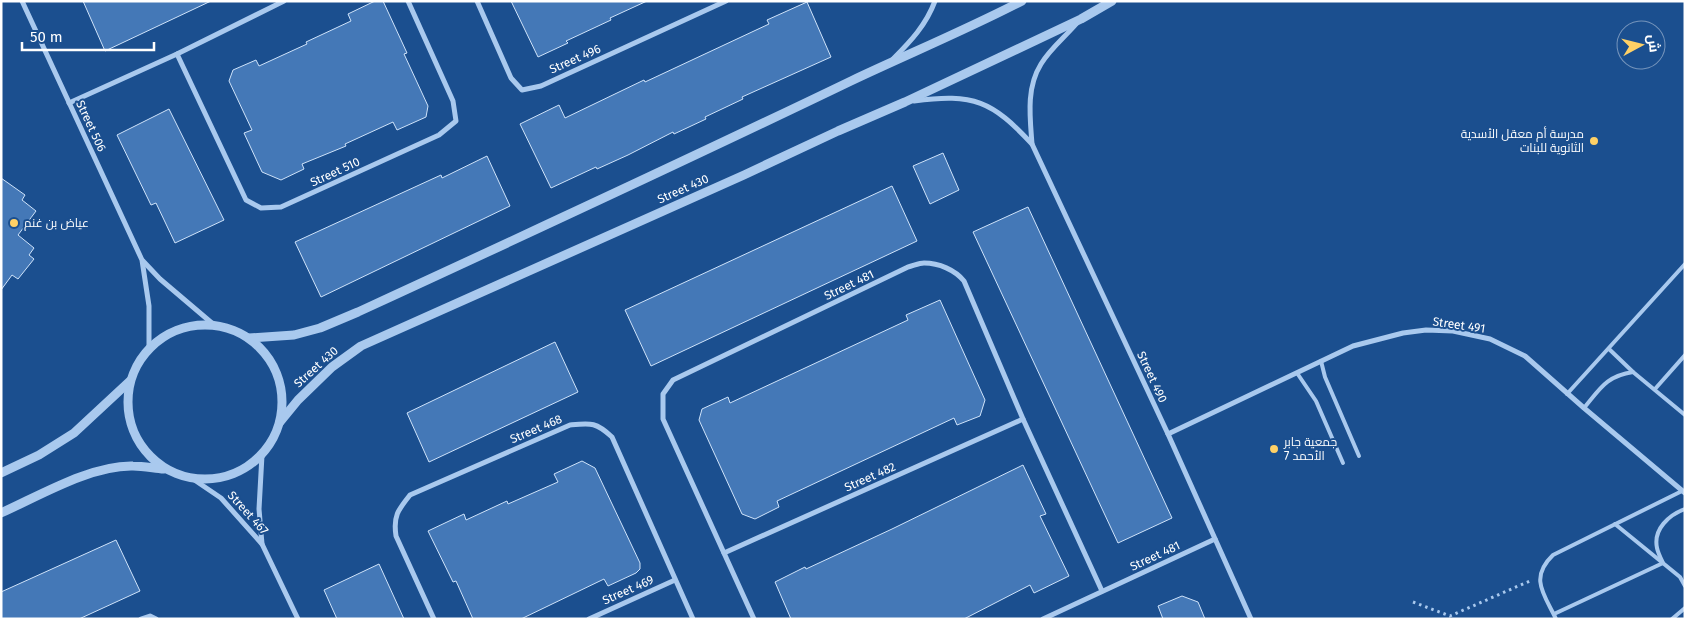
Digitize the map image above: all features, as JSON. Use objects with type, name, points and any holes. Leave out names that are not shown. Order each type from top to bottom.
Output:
[{"type":"street","name":"Street 506","points":[[22,1],[142,260],[149,306],[149,348]]},
{"type":"street","points":[[69,103],[177,54],[284,1]]},
{"type":"street","name":"Street 510","points":[[177,54],[246,200],[261,208],[281,207],[439,135],[456,121],[454,101],[408,1]]},
{"type":"street","name":"Street 496","points":[[477,1],[511,78],[522,90],[541,86],[726,1]]},
{"type":"street","points":[[890,63],[920,32],[930,15],[935,1]]},
{"type":"street","name":"Street 430","points":[[250,338],[294,335],[320,328],[358,312],[677,165],[890,63],[986,20],[1022,1]]},
{"type":"street","name":"Street 430","points":[[280,422],[298,400],[332,366],[361,346],[905,102],[1082,19],[1112,1]]},
{"type":"street","name":"Street 490","points":[[1032,144],[1029,107],[1040,64],[1082,19]]},
{"type":"street","name":"Street 490","points":[[905,102],[942,97],[970,99],[994,108],[1013,123],[1032,144],[1168,434],[1251,619]]},
{"type":"street","name":"Street 506","points":[[142,260],[160,279],[213,324]]},
{"type":"street","name":"Street 481","points":[[754,619],[662,419],[663,394],[673,380],[908,268],[923,263],[943,267],[957,273],[964,281],[1023,420],[1102,592]]},
{"type":"street","points":[[213,324],[232,329],[250,338],[263,351],[274,367],[280,384],[283,403],[276,434],[262,455],[242,471],[218,479],[193,479],[178,476],[165,469],[149,457],[137,440],[130,421],[127,401],[130,381],[135,369],[149,348],[167,334],[189,326],[213,324]]},
{"type":"street","name":"Street 491","points":[[1168,434],[1353,346],[1403,333],[1426,330],[1453,331],[1490,339],[1525,356],[1683,492]]},
{"type":"street","points":[[1,473],[39,455],[74,433],[130,381]]},
{"type":"street","name":"Street 482","points":[[724,553],[1023,420]]},
{"type":"street","name":"Street 468","points":[[434,619],[396,536],[394,523],[398,510],[410,494],[570,425],[590,423],[602,427],[612,436],[693,619]]},
{"type":"street","name":"Street 467","points":[[262,455],[259,509],[262,544]]},
{"type":"street","points":[[1,514],[82,476],[108,468],[132,466],[165,469]]},
{"type":"street","name":"Street 467","points":[[193,479],[221,498],[262,544],[298,619]]},
{"type":"street","name":"Street 481","points":[[1043,619],[1216,539]]},
{"type":"street","name":"Street 469","points":[[589,619],[675,580]]},
{"type":"street","points":[[141,619],[150,616],[156,619]]},
{"type":"lane","points":[[1567,394],[1685,264]]},
{"type":"lane","points":[[1609,349],[1633,372],[1685,415]]},
{"type":"lane","points":[[1655,389],[1685,355]]},
{"type":"lane","points":[[1321,361],[1324,377],[1359,456]]},
{"type":"lane","points":[[1584,408],[1608,380],[1619,374],[1633,372]]},
{"type":"lane","points":[[1297,373],[1316,402],[1343,463]]},
{"type":"lane","points":[[1556,619],[1542,591],[1540,576],[1544,564],[1552,555],[1683,492]]},
{"type":"lane","points":[[1663,563],[1657,548],[1659,530],[1668,516],[1685,509]]},
{"type":"lane","points":[[1615,524],[1680,577],[1685,586]]},
{"type":"lane","points":[[1554,614],[1663,563]]},
{"type":"lane","points":[[1672,619],[1685,608]]},
{"type":"path","points":[[1413,602],[1450,616],[1540,576]]},
{"type":"building","points":[[83,1],[211,1],[105,51]]},
{"type":"building","points":[[375,1],[383,1],[407,53],[404,54],[428,106],[426,117],[397,130],[393,122],[345,144],[346,146],[302,164],[304,169],[281,180],[262,172],[244,133],[252,130],[229,81],[233,70],[256,60],[259,66],[307,44],[306,42],[351,21],[348,14]]},
{"type":"building","points":[[511,1],[647,1],[610,18],[611,20],[566,41],[568,43],[538,57]]},
{"type":"building","points":[[807,2],[831,57],[742,97],[743,99],[674,134],[673,132],[628,155],[597,169],[596,167],[551,188],[520,124],[559,105],[565,118],[769,24],[767,20]]},
{"type":"building","points":[[169,109],[224,220],[175,243],[156,203],[151,205],[117,135]]},
{"type":"building","points":[[943,153],[959,190],[930,204],[913,166]]},
{"type":"building","points":[[487,156],[510,206],[321,297],[295,242],[441,175],[442,178]]},
{"type":"building","name":"عياض بن غنم","points":[[1,178],[25,195],[22,200],[36,211],[18,235],[34,248],[29,255],[34,259],[18,279],[12,275],[1,290]]},
{"type":"building","points":[[892,186],[917,241],[651,366],[625,310]]},
{"type":"building","points":[[1028,207],[1172,518],[1118,543],[973,232]]},
{"type":"building","points":[[940,300],[985,400],[980,416],[957,425],[954,418],[777,501],[779,507],[755,519],[742,514],[699,420],[702,409],[728,397],[730,403],[908,320],[906,315]]},
{"type":"building","points":[[555,342],[578,392],[429,462],[407,413]]},
{"type":"building","points":[[582,461],[595,468],[640,563],[640,569],[636,573],[608,586],[604,579],[521,619],[473,619],[456,581],[453,582],[428,531],[464,514],[466,520],[507,501],[508,504],[558,482],[554,474]]},
{"type":"building","points":[[1023,465],[1046,514],[1040,516],[1069,576],[1034,593],[1030,585],[964,619],[791,619],[775,582],[892,529]]},
{"type":"building","points":[[116,540],[140,591],[79,619],[1,619],[1,592]]},
{"type":"building","points":[[379,564],[404,619],[337,619],[324,590]]},
{"type":"building","points":[[1182,596],[1198,602],[1205,619],[1163,619],[1158,606]]},
{"type":"place","name":"مدرسة أم معقل الأسدية الثانوية للبنات","points":[[1594,141]]},
{"type":"place","name":"عياض بن غنم","points":[[14,223]]},
{"type":"place","name":"جمعية جابر الأحمد 7","points":[[1274,449]]}]
